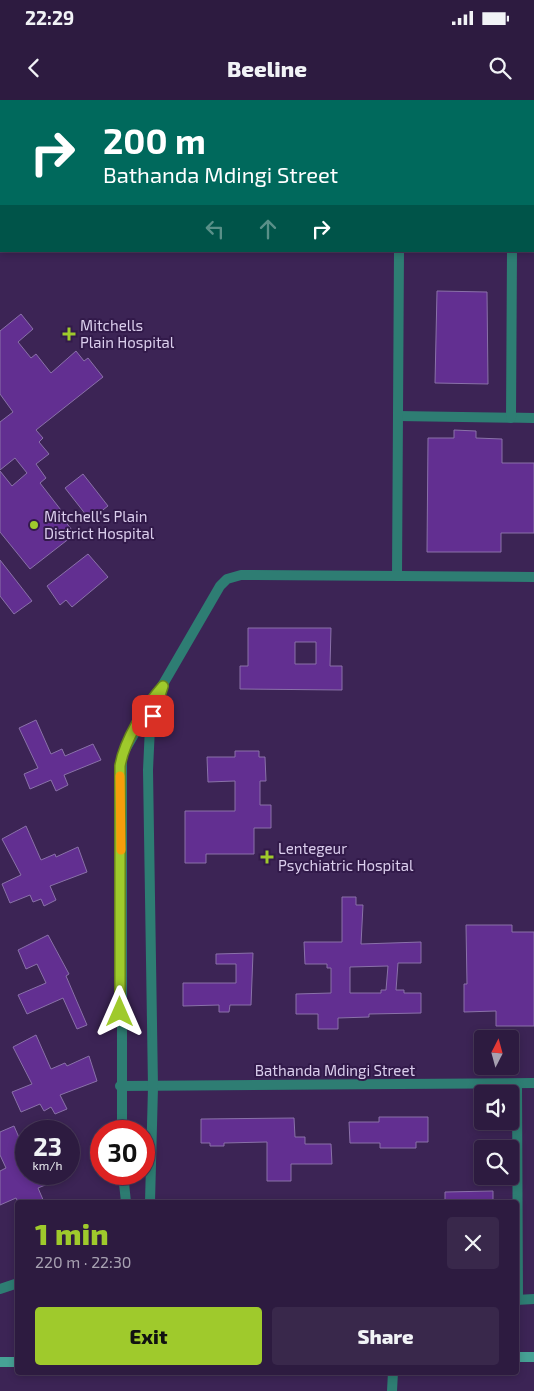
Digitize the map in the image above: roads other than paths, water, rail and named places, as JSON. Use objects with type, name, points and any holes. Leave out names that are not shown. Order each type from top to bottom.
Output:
[{"type":"main road","points":[[519,1357],[534,1357]]},
{"type":"main road","points":[[0,1362],[15,1362]]},
{"type":"street","points":[[397,576],[399,252]]},
{"type":"street","points":[[511,418],[512,252]]},
{"type":"street","points":[[398,416],[534,418]]},
{"type":"street","points":[[122,1120],[120,766],[122,755],[220,586],[231,576],[534,577]]},
{"type":"street","points":[[150,1200],[153,1087],[148,770],[150,727],[163,686]]},
{"type":"street","name":"Bathanda Mdingi Street","points":[[120,1086],[534,1083]]},
{"type":"street","points":[[517,1084],[517,1200]]},
{"type":"street","points":[[125,1185],[126,1200]]},
{"type":"street","points":[[0,1289],[15,1284]]},
{"type":"street","points":[[519,1300],[534,1299]]},
{"type":"street","points":[[392,1375],[392,1391]]},
{"type":"place","name":"Mitchells Plain Hospital","points":[[69,334]]},
{"type":"place","name":"Mitchell's Plain District Hospital","points":[[34,525]]},
{"type":"place","name":"Lentegeur Psychiatric Hospital","points":[[267,857]]}]
